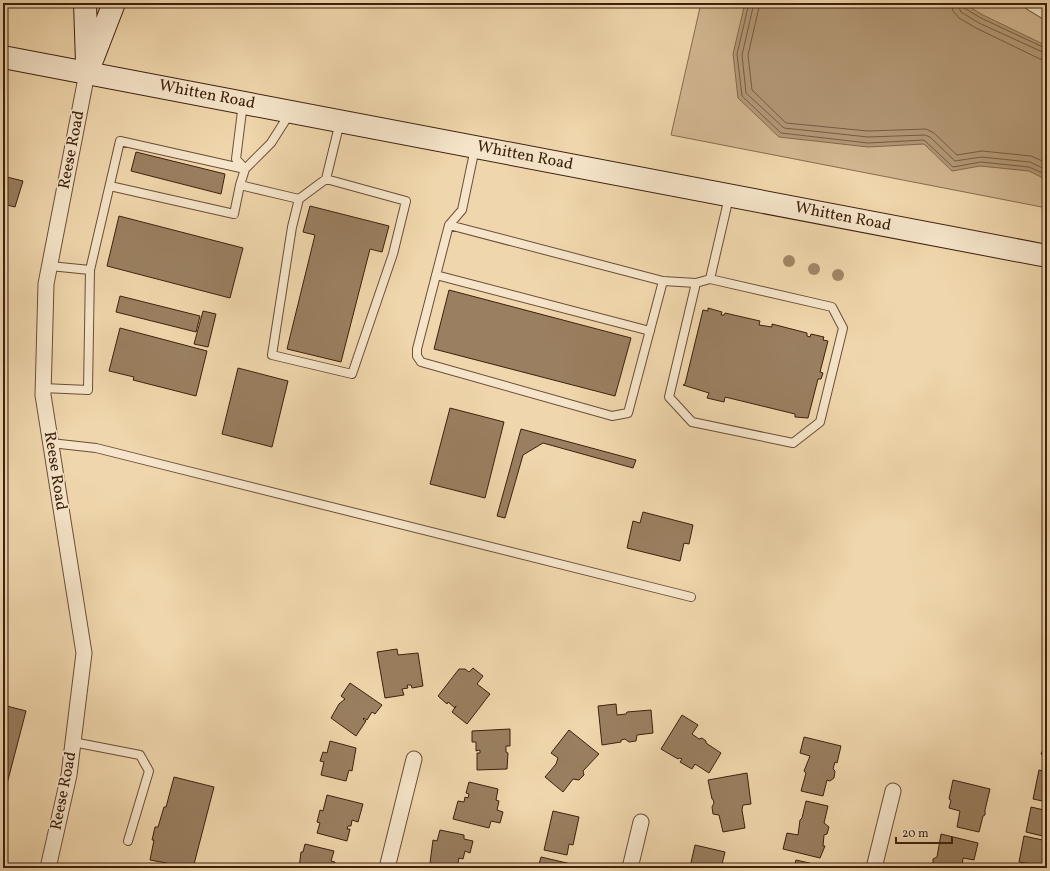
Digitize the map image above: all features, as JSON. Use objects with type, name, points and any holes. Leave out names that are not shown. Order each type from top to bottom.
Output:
[{"type":"main road","name":"Reese Road","points":[[85,3],[87,72]]},
{"type":"main road","name":"Reese Road","points":[[87,72],[114,3]]},
{"type":"main road","name":"Whitten Road","points":[[3,57],[1047,256]]},
{"type":"street","points":[[1032,3],[1047,12]]},
{"type":"street","name":"Reese Road","points":[[48,868],[69,775],[84,653],[43,388],[46,284],[87,72]]},
{"type":"street","points":[[387,868],[414,759]]},
{"type":"street","points":[[874,868],[893,791]]},
{"type":"street","points":[[630,868],[641,822]]},
{"type":"lane","points":[[243,102],[236,158],[245,169]]},
{"type":"lane","points":[[110,186],[234,214],[245,169],[272,143],[291,112]]},
{"type":"lane","points":[[326,179],[406,201],[394,254],[352,374],[272,355],[292,227],[299,199],[326,179],[340,121]]},
{"type":"lane","points":[[43,388],[88,390],[90,270],[120,141],[245,169]]},
{"type":"lane","points":[[475,147],[462,210],[449,225],[417,349],[421,362],[612,416],[628,413],[663,281]]},
{"type":"lane","points":[[240,185],[299,199]]},
{"type":"lane","points":[[710,279],[729,195]]},
{"type":"lane","points":[[449,225],[663,281],[696,283],[710,279],[832,307],[843,328],[820,422],[793,443],[692,422],[669,397],[696,283]]},
{"type":"lane","points":[[50,266],[90,270]]},
{"type":"lane","points":[[436,275],[650,330]]},
{"type":"lane","points":[[51,442],[96,448],[691,597]]},
{"type":"lane","points":[[73,742],[140,755],[149,771],[128,841]]},
{"type":"shaded area","points":[[701,3],[1047,3],[1047,208],[671,135]]},
{"type":"water","points":[[745,3],[963,3],[983,15],[1047,46],[1047,180],[1029,171],[980,166],[952,171],[924,144],[868,147],[779,137],[738,98],[733,54]]},
{"type":"building","points":[[136,152],[225,174],[221,194],[131,171]]},
{"type":"building","points":[[3,173],[7,174],[7,177],[23,181],[15,207],[3,204]]},
{"type":"building","points":[[310,206],[389,226],[382,252],[370,249],[341,362],[287,349],[315,235],[303,232]]},
{"type":"building","points":[[119,216],[243,248],[230,298],[107,266]]},
{"type":"building","points":[[449,290],[631,338],[615,396],[434,349]]},
{"type":"building","points":[[120,296],[200,316],[196,332],[116,312]]},
{"type":"building","points":[[708,308],[722,312],[721,315],[724,315],[725,313],[760,321],[759,325],[772,327],[772,324],[807,333],[807,336],[810,337],[811,334],[824,337],[823,340],[828,341],[820,372],[823,373],[821,379],[818,379],[808,418],[795,417],[795,414],[725,397],[724,402],[707,398],[709,393],[683,385],[685,384],[703,310],[708,311]]},
{"type":"building","points":[[203,311],[216,314],[208,347],[194,344]]},
{"type":"building","points":[[120,328],[207,351],[196,396],[133,380],[134,377],[109,371]]},
{"type":"building","points":[[238,368],[288,381],[272,447],[222,434]]},
{"type":"building","points":[[450,408],[504,422],[485,498],[430,484]]},
{"type":"building","points":[[521,429],[636,460],[633,468],[543,443],[523,455],[505,518],[497,516]]},
{"type":"building","points":[[643,512],[693,525],[689,544],[684,543],[680,561],[627,548],[633,521],[640,523]]},
{"type":"building","points":[[397,649],[398,655],[418,653],[423,686],[412,688],[411,685],[407,685],[408,688],[402,689],[404,695],[385,698],[377,652]]},
{"type":"building","points":[[473,668],[483,676],[477,684],[490,694],[467,724],[452,712],[455,708],[448,702],[447,704],[438,696],[459,669],[465,669],[469,672]]},
{"type":"building","points":[[350,683],[382,705],[375,714],[372,712],[367,720],[364,718],[363,719],[366,721],[356,736],[331,718],[339,704],[345,699],[341,696]]},
{"type":"building","points":[[616,704],[617,715],[626,714],[627,712],[651,710],[653,733],[637,735],[636,741],[629,742],[625,739],[621,740],[621,742],[602,745],[598,706]]},
{"type":"building","points":[[3,705],[26,711],[3,799]]},
{"type":"building","points":[[682,715],[698,725],[692,734],[699,739],[702,738],[706,741],[706,743],[721,753],[709,773],[695,764],[692,769],[680,762],[682,759],[678,759],[661,749]]},
{"type":"building","points":[[510,729],[510,746],[506,746],[506,752],[508,753],[507,769],[477,770],[477,753],[480,753],[480,750],[476,751],[476,742],[472,742],[472,731]]},
{"type":"building","points":[[569,730],[599,754],[583,771],[584,775],[579,780],[573,779],[563,792],[545,777],[556,764],[558,758],[551,753]]},
{"type":"building","points":[[804,737],[841,746],[837,763],[835,762],[833,769],[835,771],[834,778],[830,781],[827,780],[823,796],[801,791],[806,773],[804,771],[810,756],[800,753]]},
{"type":"building","points":[[330,741],[356,748],[352,771],[349,770],[346,781],[321,775],[324,762],[320,761],[323,752],[327,753]]},
{"type":"building","points":[[1047,741],[1047,757],[1041,754]]},
{"type":"building","points":[[1039,770],[1047,772],[1047,802],[1033,799]]},
{"type":"building","points":[[747,773],[751,804],[743,805],[742,810],[745,828],[723,832],[719,815],[713,814],[712,807],[714,803],[708,780]]},
{"type":"building","points":[[174,777],[214,787],[193,868],[150,860],[155,827],[158,827],[164,807],[166,807]]},
{"type":"building","points":[[953,780],[990,789],[985,815],[983,816],[979,832],[957,827],[960,811],[949,808],[951,800],[949,799]]},
{"type":"building","points":[[469,782],[498,789],[496,800],[499,801],[497,810],[503,812],[500,823],[491,821],[489,828],[453,819],[458,801],[464,802],[465,797],[468,798],[469,794],[466,793]]},
{"type":"building","points":[[327,795],[363,804],[358,822],[352,820],[351,826],[348,826],[347,829],[350,829],[347,841],[317,833],[320,823],[317,822],[320,810],[323,811]]},
{"type":"building","points":[[806,801],[828,806],[824,823],[829,827],[827,834],[824,835],[823,846],[825,846],[820,858],[783,849],[787,833],[798,835],[800,820],[802,818]]},
{"type":"building","points":[[1044,805],[1047,806],[1047,837],[1026,832],[1031,807],[1044,810]]},
{"type":"building","points":[[553,811],[579,817],[573,845],[569,844],[567,855],[544,850]]},
{"type":"building","points":[[440,830],[464,835],[464,839],[473,841],[470,853],[465,851],[463,859],[459,858],[457,868],[430,863],[433,840],[437,841]]},
{"type":"building","points":[[941,834],[978,843],[974,860],[963,858],[962,868],[933,868],[933,859],[937,857]]},
{"type":"building","points":[[1024,836],[1047,841],[1047,868],[1031,868],[1032,864],[1019,862]]},
{"type":"building","points":[[305,844],[334,851],[331,861],[335,862],[334,868],[299,868],[301,852],[303,852]]},
{"type":"building","points":[[695,845],[725,852],[721,868],[679,868],[680,865],[690,867]]},
{"type":"building","points":[[541,857],[580,866],[579,868],[538,868]]},
{"type":"building","points":[[796,860],[818,865],[817,868],[794,868]]}]
